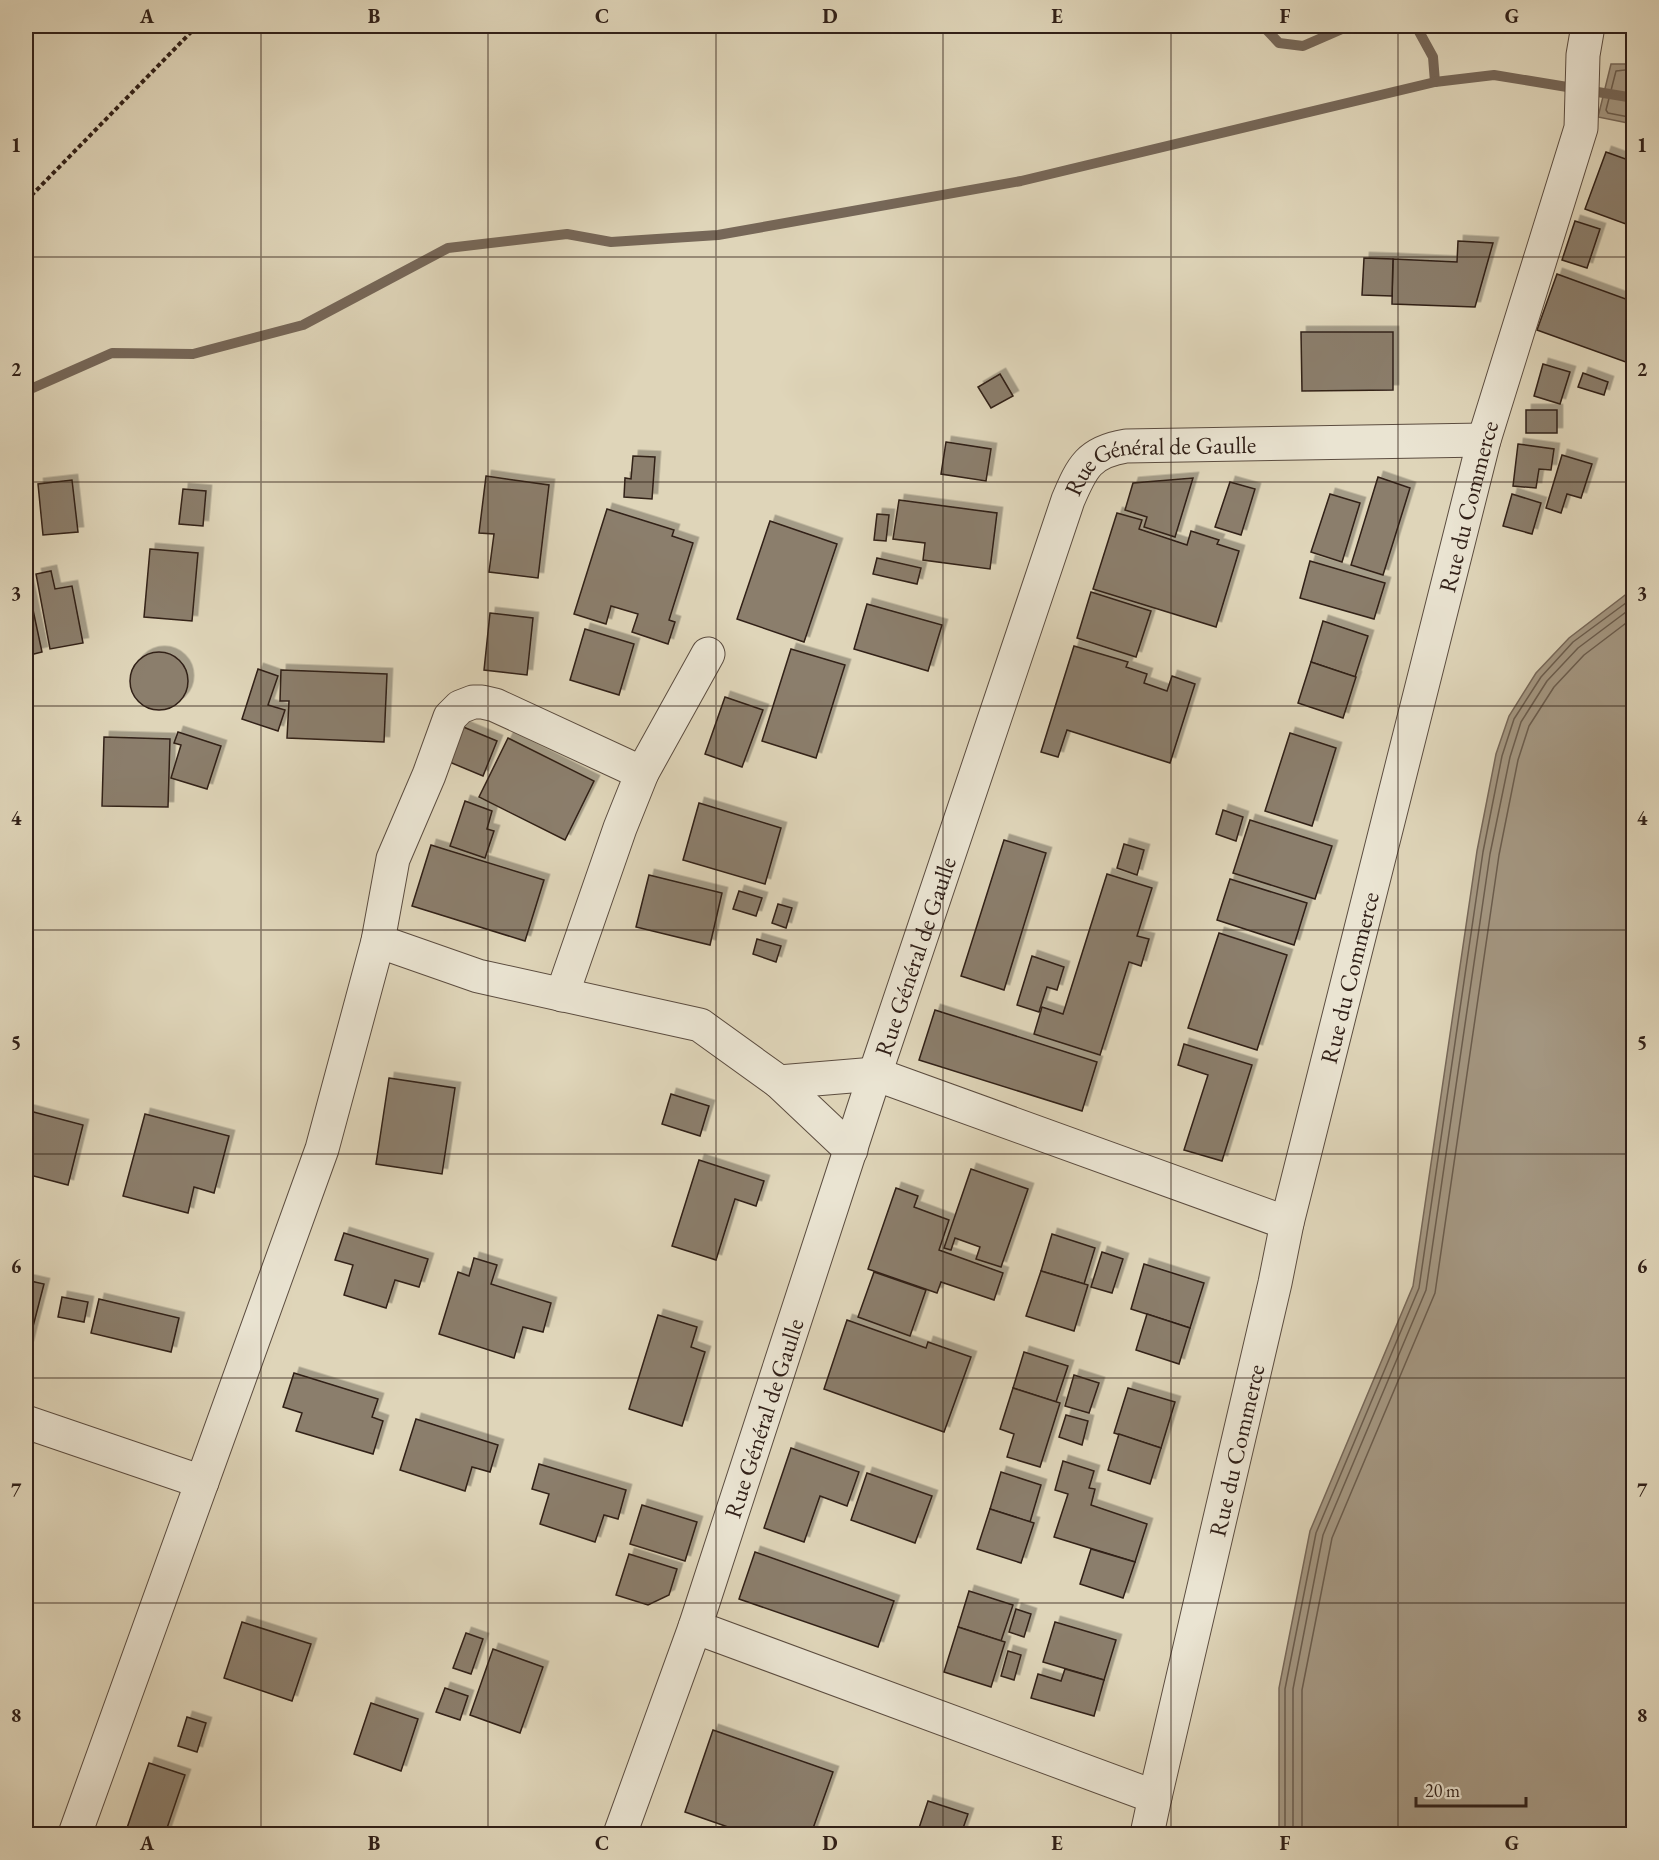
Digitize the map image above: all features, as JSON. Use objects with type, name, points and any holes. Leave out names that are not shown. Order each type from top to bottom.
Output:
[{"type":"street","name":"Rue du Commerce","points":[[1148,1834],[1287,1223],[1484,440],[1581,128],[1586,40]]},
{"type":"street","name":"Rue Général de Gaulle","points":[[620,1834],[695,1627],[875,1074],[1078,475],[1092,458],[1109,449],[1126,446],[1484,440]]},
{"type":"street","points":[[562,995],[620,828],[642,773],[708,654]]},
{"type":"street","points":[[75,1834],[322,1149],[378,941],[393,859],[429,775],[450,717],[460,707],[473,702],[495,705],[642,773]]},
{"type":"street","points":[[378,941],[478,976],[700,1025],[779,1082],[851,1150]]},
{"type":"street","points":[[779,1082],[875,1074],[1287,1223]]},
{"type":"street","points":[[26,1422],[202,1482]]},
{"type":"street","points":[[695,1627],[1155,1797]]},
{"type":"path","points":[[26,201],[197,26]]},
{"type":"water","points":[[1611,64],[1633,64],[1633,124],[1598,117]]},
{"type":"water","points":[[1633,589],[1633,1834],[1279,1834],[1279,1688],[1310,1531],[1413,1286],[1477,851],[1496,754],[1509,716],[1536,673],[1569,638]]},
{"type":"building","points":[[1606,152],[1634,162],[1634,227],[1585,209]]},
{"type":"building","points":[[1575,221],[1600,229],[1587,268],[1562,260]]},
{"type":"building","points":[[1458,241],[1493,243],[1475,307],[1392,304],[1393,259],[1457,262]]},
{"type":"building","points":[[1364,258],[1393,259],[1392,296],[1362,295]]},
{"type":"building","points":[[1557,274],[1634,302],[1634,365],[1537,330]]},
{"type":"building","points":[[1301,332],[1393,332],[1393,390],[1302,391]]},
{"type":"building","points":[[1543,364],[1570,372],[1560,404],[1534,396]]},
{"type":"building","points":[[1583,373],[1608,382],[1604,395],[1578,387]]},
{"type":"building","points":[[1000,374],[1013,396],[991,408],[978,387]]},
{"type":"building","points":[[1526,410],[1557,410],[1557,433],[1526,433]]},
{"type":"building","points":[[946,442],[991,449],[986,481],[941,474]]},
{"type":"building","points":[[1518,444],[1554,449],[1551,470],[1539,469],[1536,488],[1513,486]]},
{"type":"building","points":[[1562,455],[1592,464],[1581,498],[1567,494],[1561,513],[1546,508]]},
{"type":"building","points":[[633,456],[655,457],[652,499],[624,497],[625,478],[631,479]]},
{"type":"building","points":[[486,476],[549,485],[538,578],[489,572],[494,534],[479,533]]},
{"type":"building","points":[[1378,477],[1410,488],[1383,575],[1351,565]]},
{"type":"building","points":[[1193,478],[1175,537],[1144,527],[1147,517],[1125,510],[1133,483]]},
{"type":"building","points":[[72,480],[78,532],[43,535],[38,484]]},
{"type":"building","points":[[1230,482],[1255,489],[1241,535],[1215,527]]},
{"type":"building","points":[[183,489],[206,491],[203,526],[179,524]]},
{"type":"building","points":[[1330,494],[1360,503],[1342,562],[1311,552]]},
{"type":"building","points":[[1512,494],[1541,503],[1532,534],[1503,526]]},
{"type":"building","points":[[899,500],[997,513],[990,569],[923,560],[925,543],[893,539]]},
{"type":"building","points":[[607,509],[674,530],[672,536],[693,543],[669,620],[675,622],[668,644],[632,632],[638,614],[611,606],[606,624],[574,614]]},
{"type":"building","points":[[1117,513],[1142,520],[1139,529],[1187,545],[1191,531],[1219,540],[1217,544],[1239,551],[1216,627],[1093,589]]},
{"type":"building","points":[[877,514],[889,515],[886,541],[874,540]]},
{"type":"building","points":[[770,521],[837,544],[804,642],[737,619]]},
{"type":"building","points":[[150,549],[198,553],[192,621],[144,617]]},
{"type":"building","points":[[877,558],[921,568],[917,584],[873,574]]},
{"type":"building","points":[[1310,561],[1385,583],[1374,619],[1300,598]]},
{"type":"building","points":[[51,571],[55,589],[72,586],[83,643],[50,649],[36,574]]},
{"type":"building","points":[[26,577],[42,652],[26,656]]},
{"type":"building","points":[[1091,592],[1151,611],[1136,657],[1077,638]]},
{"type":"building","points":[[867,604],[942,625],[928,671],[854,649]]},
{"type":"building","points":[[490,613],[533,618],[527,675],[484,670]]},
{"type":"building","points":[[1323,621],[1368,636],[1355,677],[1311,662]]},
{"type":"building","points":[[585,629],[634,644],[619,695],[570,680]]},
{"type":"building","points":[[1074,646],[1128,662],[1126,667],[1147,674],[1144,683],[1167,691],[1172,676],[1195,684],[1170,763],[1067,730],[1058,757],[1041,752]]},
{"type":"building","points":[[791,649],[845,665],[816,758],[762,741]]},
{"type":"building","points":[[159,652],[170,654],[183,665],[188,681],[186,692],[175,705],[159,710],[148,708],[135,697],[130,681],[132,670],[143,657]]},
{"type":"building","points":[[1311,662],[1356,677],[1343,718],[1298,703]]},
{"type":"building","points":[[258,669],[278,676],[268,705],[285,710],[278,731],[242,719]]},
{"type":"building","points":[[281,670],[387,674],[384,742],[287,738],[289,701],[280,701]]},
{"type":"building","points":[[725,697],[763,710],[742,767],[705,754]]},
{"type":"building","points":[[461,726],[497,741],[483,776],[447,761]]},
{"type":"building","points":[[178,732],[221,746],[207,789],[171,778],[181,745],[174,743]]},
{"type":"building","points":[[1290,733],[1336,748],[1312,826],[1265,811]]},
{"type":"building","points":[[104,737],[170,739],[168,807],[102,806]]},
{"type":"building","points":[[508,738],[594,781],[565,840],[479,797]]},
{"type":"building","points":[[465,801],[492,811],[487,829],[494,831],[485,858],[450,846]]},
{"type":"building","points":[[699,803],[781,828],[765,884],[683,860]]},
{"type":"building","points":[[1223,810],[1243,817],[1236,841],[1216,834]]},
{"type":"building","points":[[1250,820],[1332,846],[1315,899],[1233,873]]},
{"type":"building","points":[[1004,840],[1046,853],[1004,990],[961,976]]},
{"type":"building","points":[[1124,844],[1144,850],[1137,875],[1117,868]]},
{"type":"building","points":[[431,845],[544,880],[525,941],[412,906]]},
{"type":"building","points":[[1107,874],[1152,888],[1137,936],[1149,939],[1141,966],[1129,962],[1100,1055],[1034,1034],[1042,1007],[1063,1014]]},
{"type":"building","points":[[649,875],[722,893],[710,945],[636,927]]},
{"type":"building","points":[[1230,879],[1307,903],[1294,945],[1217,920]]},
{"type":"building","points":[[739,891],[762,898],[756,916],[733,909]]},
{"type":"building","points":[[778,904],[792,908],[786,928],[772,923]]},
{"type":"building","points":[[1219,933],[1287,955],[1257,1050],[1188,1028]]},
{"type":"building","points":[[757,939],[781,946],[776,962],[753,954]]},
{"type":"building","points":[[1032,956],[1064,967],[1057,990],[1047,987],[1039,1012],[1017,1005]]},
{"type":"building","points":[[935,1010],[1097,1062],[1082,1111],[919,1060]]},
{"type":"building","points":[[1184,1044],[1252,1065],[1222,1161],[1184,1150],[1208,1075],[1178,1065]]},
{"type":"building","points":[[389,1078],[455,1088],[442,1174],[376,1164]]},
{"type":"building","points":[[671,1094],[709,1106],[700,1136],[662,1124]]},
{"type":"building","points":[[26,1110],[83,1125],[68,1185],[26,1174]]},
{"type":"building","points":[[145,1114],[229,1136],[214,1193],[194,1187],[188,1213],[123,1196]]},
{"type":"building","points":[[699,1160],[764,1181],[756,1206],[735,1199],[716,1260],[672,1246]]},
{"type":"building","points":[[971,1169],[1028,1189],[1001,1267],[976,1259],[980,1247],[955,1238],[951,1250],[944,1248]]},
{"type":"building","points":[[896,1188],[918,1196],[914,1207],[949,1220],[939,1250],[1003,1273],[994,1300],[941,1282],[937,1293],[868,1269]]},
{"type":"building","points":[[344,1233],[428,1259],[419,1287],[395,1280],[386,1308],[344,1295],[353,1265],[335,1260]]},
{"type":"building","points":[[1052,1234],[1095,1248],[1084,1284],[1041,1271]]},
{"type":"building","points":[[1102,1252],[1123,1259],[1112,1293],[1091,1287]]},
{"type":"building","points":[[474,1258],[497,1265],[491,1284],[551,1303],[543,1332],[523,1327],[514,1358],[439,1334],[458,1272],[469,1276]]},
{"type":"building","points":[[1144,1264],[1204,1283],[1190,1328],[1131,1309]]},
{"type":"building","points":[[1041,1271],[1088,1285],[1074,1331],[1026,1316]]},
{"type":"building","points":[[874,1272],[926,1290],[910,1336],[858,1317]]},
{"type":"building","points":[[26,1280],[44,1284],[28,1346],[26,1345]]},
{"type":"building","points":[[62,1297],[88,1302],[84,1322],[58,1317]]},
{"type":"building","points":[[99,1299],[179,1318],[171,1352],[91,1333]]},
{"type":"building","points":[[1147,1314],[1190,1328],[1179,1364],[1136,1350]]},
{"type":"building","points":[[658,1315],[697,1327],[691,1347],[705,1352],[682,1426],[629,1409]]},
{"type":"building","points":[[847,1320],[926,1348],[928,1342],[971,1357],[944,1432],[824,1389]]},
{"type":"building","points":[[1024,1352],[1068,1366],[1056,1402],[1013,1388]]},
{"type":"building","points":[[294,1373],[378,1399],[372,1417],[383,1421],[373,1454],[296,1431],[302,1413],[283,1407]]},
{"type":"building","points":[[1074,1375],[1099,1383],[1089,1413],[1065,1406]]},
{"type":"building","points":[[1013,1388],[1060,1403],[1040,1467],[1007,1457],[1014,1434],[1000,1429]]},
{"type":"building","points":[[1128,1388],[1175,1402],[1161,1448],[1114,1433]]},
{"type":"building","points":[[1066,1415],[1088,1421],[1082,1445],[1059,1437]]},
{"type":"building","points":[[416,1419],[498,1445],[490,1472],[472,1467],[465,1491],[400,1470]]},
{"type":"building","points":[[1119,1434],[1161,1448],[1150,1484],[1108,1470]]},
{"type":"building","points":[[791,1448],[859,1472],[847,1506],[820,1496],[804,1542],[764,1528]]},
{"type":"building","points":[[1063,1461],[1094,1471],[1089,1488],[1095,1489],[1091,1505],[1147,1524],[1135,1562],[1054,1537],[1068,1494],[1055,1490]]},
{"type":"building","points":[[539,1464],[626,1490],[618,1519],[604,1515],[595,1542],[540,1524],[549,1494],[532,1489]]},
{"type":"building","points":[[1001,1472],[1041,1485],[1030,1522],[990,1509]]},
{"type":"building","points":[[867,1473],[932,1496],[915,1543],[851,1520]]},
{"type":"building","points":[[642,1505],[697,1522],[685,1561],[630,1544]]},
{"type":"building","points":[[990,1509],[1034,1523],[1021,1563],[977,1549]]},
{"type":"building","points":[[1091,1549],[1135,1562],[1123,1598],[1080,1584]]},
{"type":"building","points":[[755,1552],[894,1601],[878,1647],[739,1599]]},
{"type":"building","points":[[629,1554],[677,1569],[669,1595],[648,1605],[616,1595]]},
{"type":"building","points":[[969,1591],[1013,1605],[1001,1641],[958,1627]]},
{"type":"building","points":[[1016,1609],[1031,1614],[1024,1637],[1009,1632]]},
{"type":"building","points":[[242,1622],[311,1644],[292,1701],[224,1678]]},
{"type":"building","points":[[1055,1622],[1116,1640],[1104,1680],[1043,1662]]},
{"type":"building","points":[[958,1627],[1005,1642],[991,1687],[944,1672]]},
{"type":"building","points":[[466,1633],[483,1639],[471,1674],[453,1668]]},
{"type":"building","points":[[493,1649],[543,1667],[520,1733],[470,1715]]},
{"type":"building","points":[[1008,1651],[1021,1655],[1014,1680],[1001,1676]]},
{"type":"building","points":[[1065,1669],[1104,1680],[1094,1716],[1031,1698],[1038,1674],[1061,1681]]},
{"type":"building","points":[[445,1688],[468,1696],[460,1720],[436,1712]]},
{"type":"building","points":[[371,1703],[418,1719],[401,1771],[354,1754]]},
{"type":"building","points":[[187,1717],[206,1723],[197,1752],[178,1746]]},
{"type":"building","points":[[713,1730],[833,1772],[811,1834],[748,1834],[685,1812]]},
{"type":"building","points":[[149,1763],[185,1775],[165,1834],[138,1834],[126,1831]]},
{"type":"building","points":[[928,1801],[968,1814],[961,1834],[917,1834]]},
{"type":"waterway","points":[[1263,26],[1279,43],[1303,46],[1349,26]]},
{"type":"waterway","points":[[1416,26],[1433,57],[1435,82]]},
{"type":"waterway","points":[[26,391],[112,353],[193,354],[303,325],[448,248],[567,234],[611,242],[718,235],[1021,181],[1435,82],[1494,75],[1634,98]]}]
